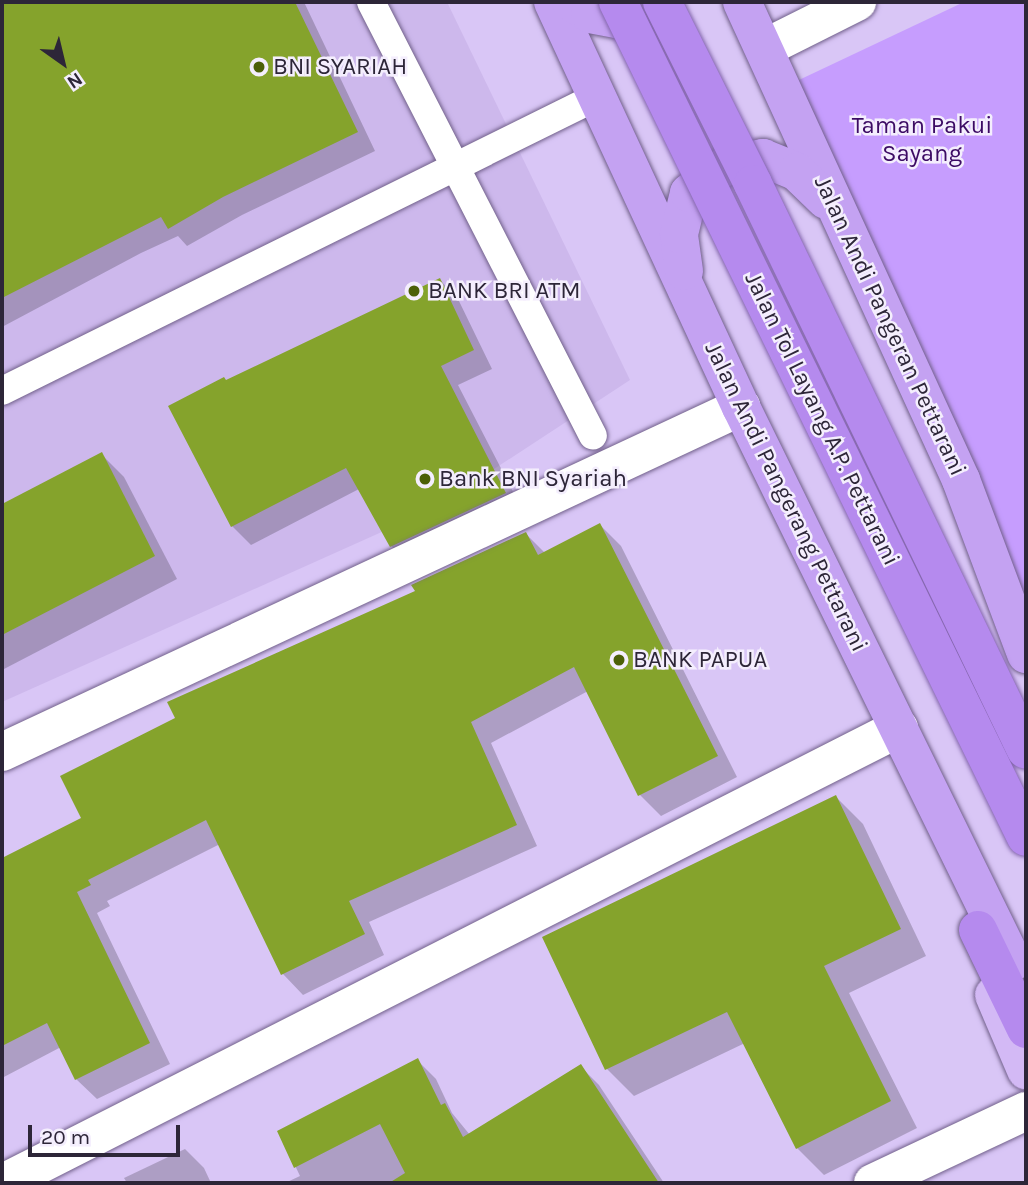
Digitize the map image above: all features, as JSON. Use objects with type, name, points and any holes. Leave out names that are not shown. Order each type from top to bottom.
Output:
[{"type":"highway","name":"Jalan Andi Pangerang Pettarani","points":[[553,2],[741,407],[1026,988]]},
{"type":"highway","points":[[571,2],[590,14],[620,20],[651,9],[661,2]]},
{"type":"highway","name":"Jalan Tol Layang A.P. Pettarani","points":[[618,2],[1026,837]]},
{"type":"highway","name":"Jalan Tol Layang A.P. Pettarani","points":[[661,2],[760,197],[1026,750]]},
{"type":"highway","name":"Jalan Andi Pangeran Pettarani","points":[[742,2],[961,480],[1026,654]]},
{"type":"highway","points":[[687,294],[679,234],[689,193],[725,166],[763,158],[797,172],[835,209]]},
{"type":"highway","points":[[978,930],[1026,1029]]},
{"type":"main road","points":[[963,863],[989,980],[1026,1070]]},
{"type":"street","points":[[765,48],[857,2]]},
{"type":"street","points":[[2,752],[741,407]]},
{"type":"street","points":[[3,1183],[900,728]]},
{"type":"street","points":[[873,1183],[1026,1111]]},
{"type":"lane","points":[[371,2],[593,436]]},
{"type":"lane","points":[[2,391],[596,97]]},
{"type":"shaded area","points":[[2,2],[447,2],[630,380],[433,509],[2,702]]},
{"type":"green space","name":"Taman Pakui Sayang","points":[[964,2],[1026,2],[1026,604],[782,88]]},
{"type":"building","points":[[2,2],[295,2],[358,132],[223,197],[168,229],[161,217],[2,298]]},
{"type":"building","points":[[440,278],[474,350],[441,366],[506,493],[390,547],[346,468],[231,527],[168,406],[224,377],[226,380]]},
{"type":"building","points":[[102,452],[155,556],[2,635],[2,504]]},
{"type":"building","points":[[600,523],[718,756],[638,796],[574,667],[471,722],[517,825],[349,901],[365,934],[281,975],[206,820],[88,880],[91,885],[77,892],[150,1043],[75,1080],[47,1023],[2,1046],[2,858],[81,818],[60,776],[175,718],[167,702],[415,591],[411,585],[526,532],[538,555]]},
{"type":"building","points":[[836,795],[901,929],[824,966],[891,1101],[796,1149],[727,1012],[605,1070],[542,937]]},
{"type":"building","points":[[418,1058],[441,1105],[445,1103],[463,1137],[581,1064],[659,1183],[389,1183],[405,1173],[380,1124],[294,1168],[277,1131]]},
{"type":"place","name":"BNI SYARIAH","points":[[259,67]]},
{"type":"place","name":"BANK BRI ATM","points":[[414,291]]},
{"type":"place","name":"Bank BNI Syariah","points":[[425,479]]},
{"type":"place","name":"BANK PAPUA","points":[[619,660]]}]
